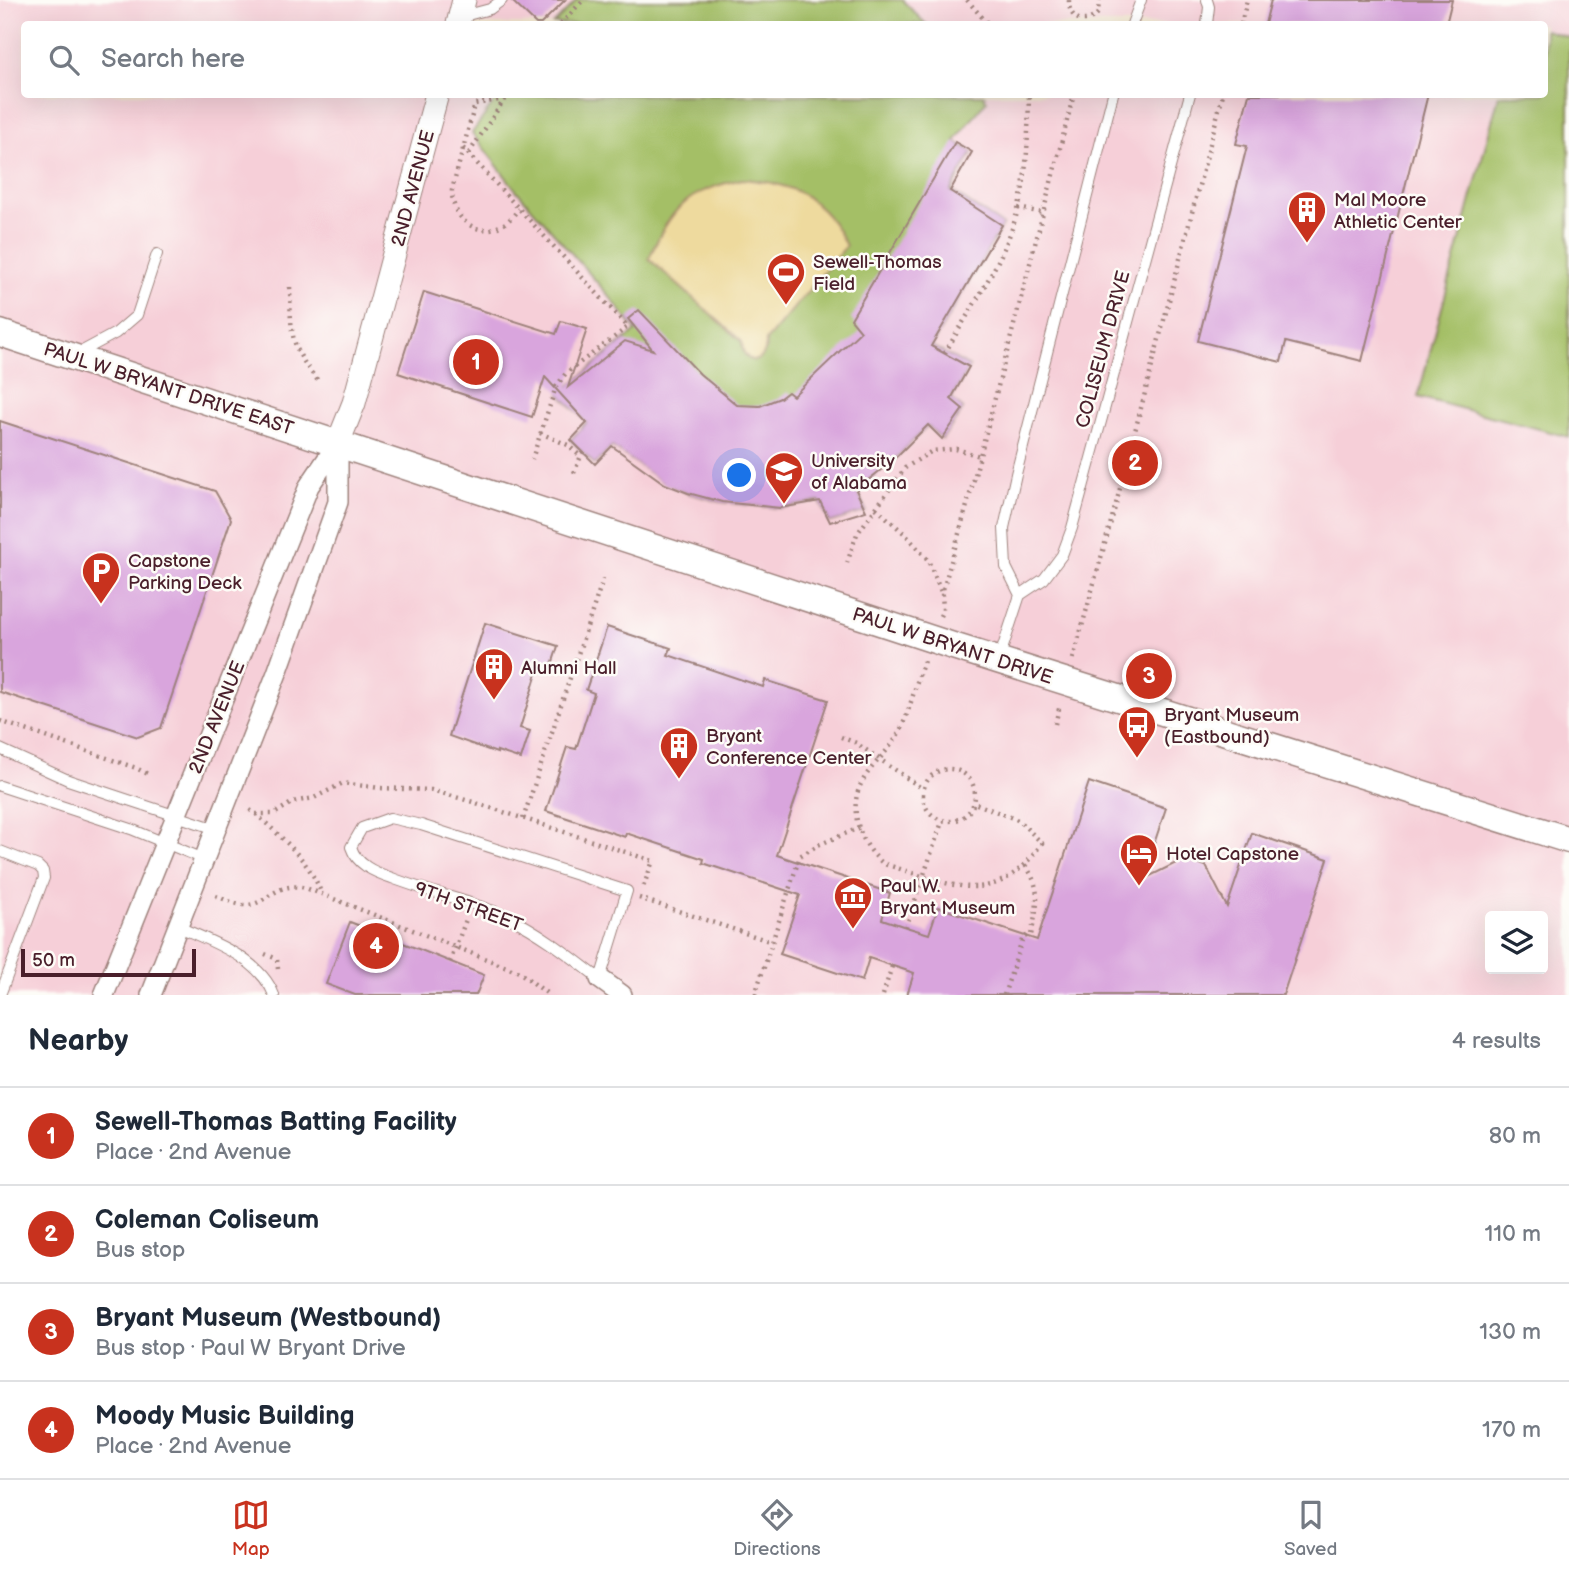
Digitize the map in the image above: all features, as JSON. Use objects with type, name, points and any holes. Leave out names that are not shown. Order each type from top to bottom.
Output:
[{"type":"main road","name":"PAUL W BRYANT DRIVE EAST","points":[[0,333],[338,443]]},
{"type":"main road","name":"PAUL W BRYANT DRIVE","points":[[338,443],[932,639],[1569,840]]},
{"type":"street","name":"2ND AVENUE","points":[[104,995],[309,486],[338,443],[354,403],[437,98]]},
{"type":"street","name":"2ND AVENUE","points":[[151,995],[277,673],[338,502],[338,443]]},
{"type":"street","name":"9TH STREET","points":[[600,979],[622,995]]},
{"type":"lane","points":[[460,14],[490,9],[502,0]]},
{"type":"lane","points":[[1133,21],[1141,0]]},
{"type":"lane","points":[[1207,21],[1208,0]]},
{"type":"lane","points":[[999,659],[1020,595],[1006,567],[1004,528],[1112,98]]},
{"type":"lane","name":"COLISEUM DRIVE","points":[[1020,595],[1044,579],[1062,555],[1072,528],[1189,98]]},
{"type":"lane","points":[[72,356],[116,333],[137,314],[157,254]]},
{"type":"lane","points":[[0,749],[68,780],[176,814],[216,830]]},
{"type":"lane","points":[[0,786],[131,829],[205,859]]},
{"type":"lane","name":"9TH STREET","points":[[390,818],[421,825],[627,891],[600,979],[544,936],[509,918],[472,904],[368,868],[355,859],[351,847],[362,828],[390,818]]},
{"type":"lane","points":[[0,851],[38,866],[43,871],[44,878],[0,995]]},
{"type":"lane","points":[[178,927],[250,962],[267,980],[274,995]]},
{"type":"path","points":[[564,21],[583,0]]},
{"type":"path","points":[[967,0],[985,21]]},
{"type":"path","points":[[1069,0],[1069,9],[1075,18],[1085,20],[1095,17]]},
{"type":"path","points":[[1094,21],[1100,8],[1099,0]]},
{"type":"path","points":[[1242,21],[1247,0]]},
{"type":"path","points":[[502,98],[475,104],[452,190],[452,204],[465,222],[487,229],[503,225],[519,209]]},
{"type":"path","points":[[469,153],[505,98]]},
{"type":"path","points":[[945,354],[1002,253],[1018,208],[1025,172],[1029,98]]},
{"type":"path","points":[[974,803],[1018,820],[1042,843],[1025,865],[1004,881],[978,887],[962,888],[884,864],[873,856],[861,836],[856,811],[860,787],[897,737],[943,610],[942,593],[1073,98]]},
{"type":"path","points":[[1077,643],[1222,98]]},
{"type":"path","points":[[463,148],[628,327],[566,373],[556,387],[532,459]]},
{"type":"path","points":[[1018,208],[1043,213]]},
{"type":"path","points":[[289,287],[291,335],[300,356],[320,383]]},
{"type":"path","points":[[540,433],[581,453],[574,473]]},
{"type":"path","points":[[847,563],[857,534],[905,468],[932,451],[957,449],[980,456]]},
{"type":"path","points":[[876,508],[928,559],[942,593]]},
{"type":"path","points":[[523,818],[603,579]]},
{"type":"path","points":[[0,721],[150,775]]},
{"type":"path","points":[[841,737],[856,743],[923,789]]},
{"type":"path","points":[[942,770],[956,770],[968,777],[975,789],[974,803],[968,815],[956,821],[942,821],[930,814],[923,803],[923,789],[930,776],[942,770]]},
{"type":"path","points":[[256,814],[274,814],[293,802],[314,797],[343,783],[379,788],[431,790],[653,861],[639,898],[772,942]]},
{"type":"path","points":[[250,810],[306,865],[318,882],[321,894]]},
{"type":"path","points":[[906,927],[942,821]]},
{"type":"path","points":[[755,995],[800,856],[818,845],[859,828]]},
{"type":"path","points":[[1004,995],[1024,937],[1031,935],[1036,917],[1037,886],[1035,878],[1025,865]]},
{"type":"path","points":[[216,896],[245,905],[257,902],[288,886],[306,888],[519,972],[549,995]]},
{"type":"path","points":[[450,962],[472,904]]},
{"type":"path","points":[[883,995],[892,966]]},
{"type":"shaded area","name":"University of Alabama","points":[[0,0],[1569,0],[1569,995],[0,995]]},
{"type":"green space","points":[[577,0],[902,0],[923,21],[557,21]]},
{"type":"green space","points":[[1548,31],[1569,37],[1569,437],[1418,397],[1498,98],[1548,98]]},
{"type":"green space","name":"Sewell-Thomas Field","points":[[497,98],[985,98],[987,100],[955,141],[972,152],[951,191],[1002,225],[931,346],[969,367],[951,399],[963,409],[942,439],[928,425],[893,460],[856,490],[866,511],[830,522],[820,501],[780,508],[722,502],[688,493],[665,483],[612,446],[595,464],[571,440],[587,422],[560,394],[636,331],[609,296],[516,190],[472,133]]},
{"type":"sand","points":[[742,179],[777,184],[805,196],[827,215],[846,246],[766,341],[763,356],[754,360],[745,355],[742,342],[649,259],[665,226],[683,204],[707,190]]},
{"type":"building","points":[[511,0],[565,0],[544,21],[533,21]]},
{"type":"building","points":[[1271,0],[1452,0],[1447,21],[1266,21]]},
{"type":"building","name":"Mal Moore Athletic Center","points":[[1248,98],[1427,98],[1362,361],[1286,342],[1281,362],[1198,341],[1247,146],[1236,144]]},
{"type":"building","points":[[955,142],[972,152],[950,191],[1002,225],[931,346],[969,367],[951,399],[963,409],[942,439],[928,425],[893,460],[856,490],[866,511],[830,522],[820,501],[780,508],[722,502],[665,484],[612,446],[595,464],[571,440],[587,423],[545,377],[532,417],[398,373],[424,292],[556,334],[561,321],[587,329],[568,387],[625,341],[653,350],[628,319],[639,310],[700,374],[737,405],[760,406],[788,392],[793,396],[861,331],[851,319]]},
{"type":"building","name":"Capstone Parking Deck","points":[[0,421],[215,491],[231,519],[161,728],[138,737],[0,692]]},
{"type":"building","name":"Alumni Hall","points":[[485,623],[558,646],[549,674],[538,670],[520,728],[530,731],[521,759],[449,736]]},
{"type":"building","points":[[607,627],[671,648],[668,655],[763,687],[765,680],[828,700],[777,855],[890,893],[882,919],[906,927],[929,934],[938,907],[1037,940],[1089,782],[1166,808],[1142,880],[1184,859],[1206,866],[1227,907],[1252,833],[1328,859],[1283,995],[907,995],[914,973],[869,958],[862,981],[780,954],[800,895],[703,863],[704,859],[626,833],[625,837],[546,811],[567,747],[576,749],[594,693],[586,690]]},
{"type":"building","points":[[350,922],[484,975],[476,995],[355,995],[326,984]]},
{"type":"place","name":"Mal Moore Athletic Center","points":[[1307,244]]},
{"type":"place","name":"Sewell-Thomas Field","points":[[786,306]]},
{"type":"place","name":"Sewell-Thomas Batting Facility","points":[[476,362]]},
{"type":"place","name":"Coleman Coliseum","points":[[1135,463]]},
{"type":"place","name":"University of Alabama","points":[[784,505]]},
{"type":"place","name":"Capstone Parking Deck","points":[[101,605]]},
{"type":"place","name":"Bryant Museum (Westbound)","points":[[1149,676]]},
{"type":"place","name":"Alumni Hall","points":[[494,701]]},
{"type":"place","name":"Bryant Museum (Eastbound)","points":[[1137,759]]},
{"type":"place","name":"Bryant Conference Center","points":[[679,780]]},
{"type":"place","name":"Hotel Capstone","points":[[1139,887]]},
{"type":"place","name":"Paul W. Bryant Museum","points":[[853,930]]},
{"type":"place","name":"Moody Music Building","points":[[376,946]]}]
